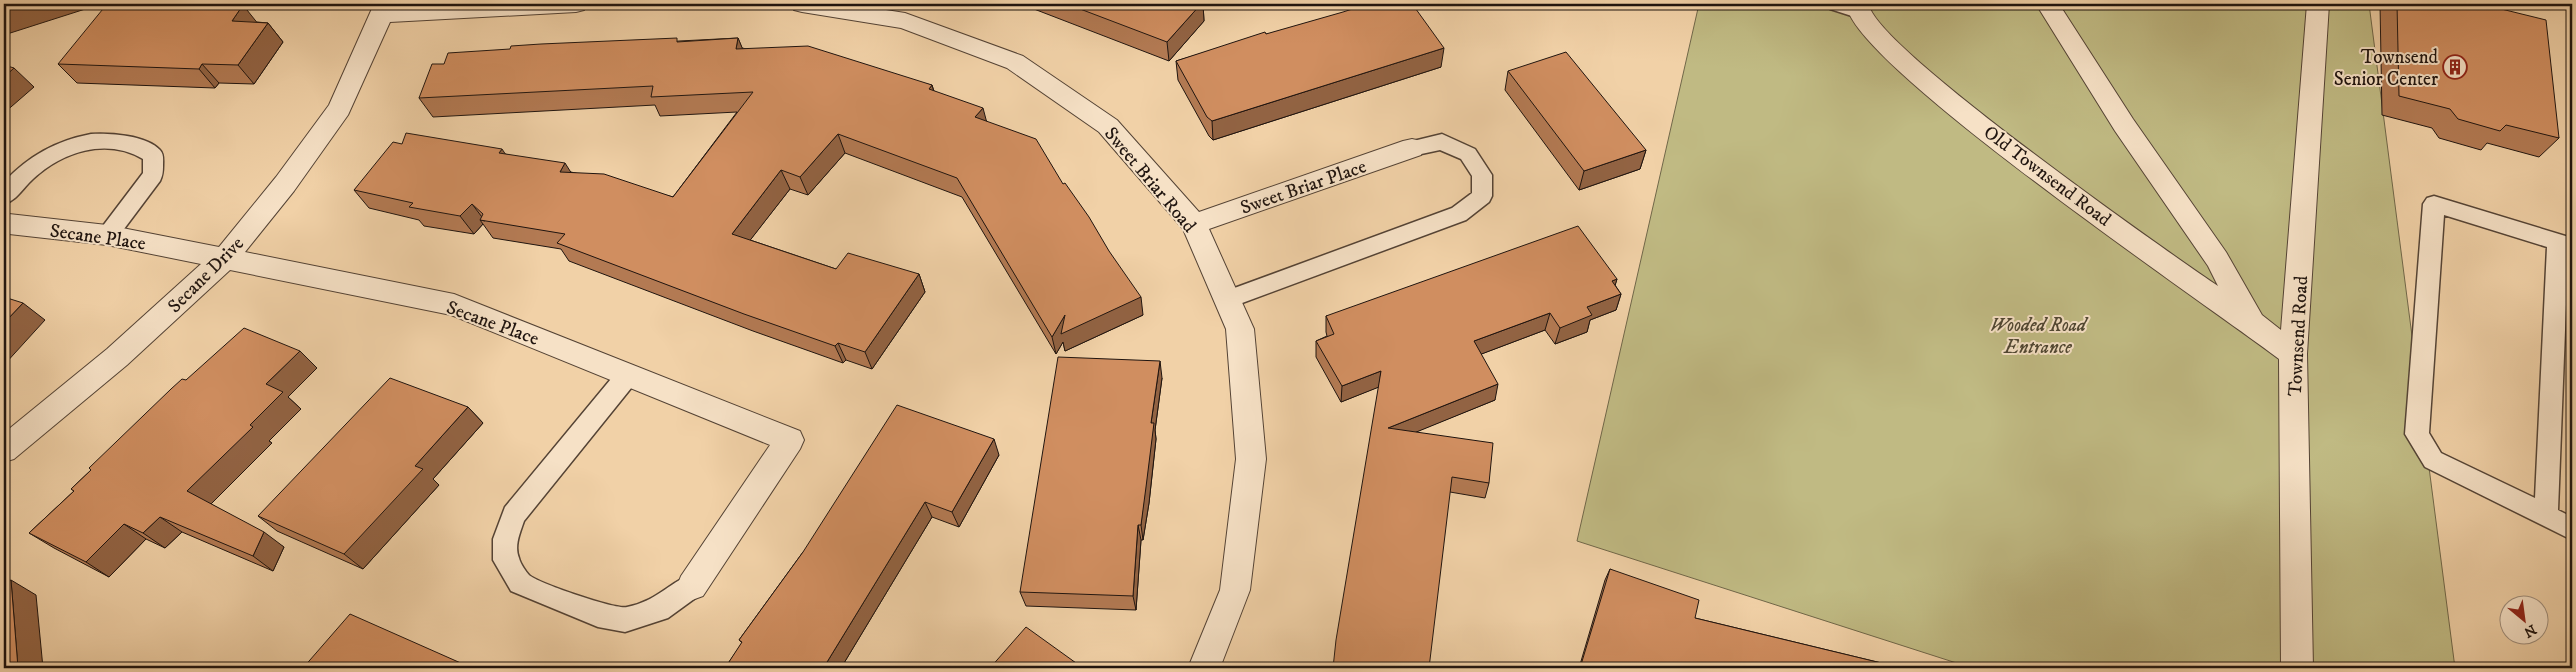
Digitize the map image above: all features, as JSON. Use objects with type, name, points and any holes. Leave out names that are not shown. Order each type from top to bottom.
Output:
[{"type":"street","points":[[384,9],[576,4]]},
{"type":"street","name":"Sweet Briar Road","points":[[802,4],[905,21],[1015,62],[1108,126],[1194,224],[1240,329],[1251,459],[1235,590],[1204,668]]},
{"type":"street","name":"Old Townsend Road","points":[[2046,4],[2124,125],[2217,259],[2252,322]]},
{"type":"street","name":"Townsend Road","points":[[2297,668],[2293,354],[2318,4]]},
{"type":"street","name":"Old Townsend Road","points":[[1851,6],[1898,58],[1928,84],[2192,283],[2252,322],[2293,354]]},
{"type":"street","name":"Secane Drive","points":[[4,450],[117,357],[226,258],[285,184],[339,110],[384,9]]},
{"type":"street","name":"Sweet Briar Place","points":[[1194,224],[1412,148]]},
{"type":"street","name":"Secane Place","points":[[6,221],[107,235],[454,305],[790,440],[692,586]]},
{"type":"lane","points":[[4,196],[22,175],[54,153],[86,143],[114,140],[140,146],[153,155],[153,175],[107,235]]},
{"type":"lane","points":[[1226,300],[1459,214],[1482,196],[1482,175],[1468,154],[1442,142],[1412,148]]},
{"type":"lane","points":[[2546,516],[2565,244],[2434,204],[2417,434],[2433,460],[2572,529]]},
{"type":"lane","points":[[628,375],[514,515],[505,540],[506,560],[520,582],[598,615],[625,620],[659,610],[692,586]]},
{"type":"green space","name":"Wooded Road Entrance","points":[[1699,4],[2369,4],[2455,668],[1972,668],[1577,541]]},
{"type":"building","points":[[4,4],[22,4],[4,9]]},
{"type":"building","points":[[107,4],[243,5],[232,21],[268,23],[238,65],[202,64],[199,69],[58,64]]},
{"type":"building","points":[[1067,4],[1201,4],[1167,42]]},
{"type":"building","points":[[1368,4],[1413,5],[1444,48],[1212,121],[1207,117],[1176,61],[1265,32],[1266,34]]},
{"type":"building","name":"Townsend Senior Center","points":[[2397,4],[2481,4],[2546,20],[2559,138],[2506,125],[2500,131],[2458,119],[2450,109],[2399,96]]},
{"type":"building","points":[[677,38],[677,42],[738,38],[736,49],[808,46],[932,85],[929,89],[983,108],[975,117],[1036,139],[1063,184],[1065,183],[1089,217],[1109,251],[1141,297],[1061,334],[1065,315],[1052,337],[957,178],[838,134],[800,177],[781,170],[732,234],[836,269],[848,253],[919,274],[865,352],[838,343],[835,346],[744,314],[557,243],[565,234],[480,220],[483,214],[472,204],[460,216],[409,207],[413,203],[354,190],[393,142],[402,144],[406,133],[502,149],[499,153],[565,163],[560,172],[604,174],[673,197],[753,92],[651,97],[653,86],[419,98],[432,64],[444,64],[448,53],[510,49],[511,46],[541,44]]},
{"type":"building","points":[[1566,52],[1646,150],[1584,171],[1508,71]]},
{"type":"building","points":[[4,65],[14,68],[4,77]]},
{"type":"building","points":[[1578,226],[1617,279],[1612,281],[1621,294],[1587,307],[1592,315],[1560,328],[1550,313],[1474,341],[1498,384],[1388,428],[1493,443],[1489,483],[1452,477],[1429,668],[1333,668],[1336,640],[1381,371],[1342,386],[1316,341],[1334,334],[1326,316]]},
{"type":"building","points":[[4,297],[23,303],[4,323]]},
{"type":"building","points":[[244,328],[300,351],[266,384],[283,392],[250,425],[253,427],[187,491],[264,532],[253,556],[160,517],[143,533],[124,524],[86,562],[29,533],[74,491],[71,489],[91,470],[89,468],[171,389],[182,379],[186,380]]},
{"type":"building","points":[[1058,357],[1160,361],[1151,423],[1154,423],[1141,525],[1138,525],[1133,596],[1020,592]]},
{"type":"building","points":[[390,378],[468,407],[415,466],[423,469],[344,554],[258,516]]},
{"type":"building","points":[[897,405],[994,439],[952,512],[925,502],[824,667],[827,668],[725,668],[742,642],[739,640],[803,552]]},
{"type":"building","points":[[1610,569],[1699,600],[1695,618],[1902,668],[1580,668]]},
{"type":"building","points":[[11,580],[18,668],[4,668],[4,583]]},
{"type":"building","points":[[350,614],[472,668],[303,668]]},
{"type":"building","points":[[1026,627],[1083,668],[990,668]]},
{"type":"place","name":"Townsend Senior Center","points":[[2455,67]]}]
